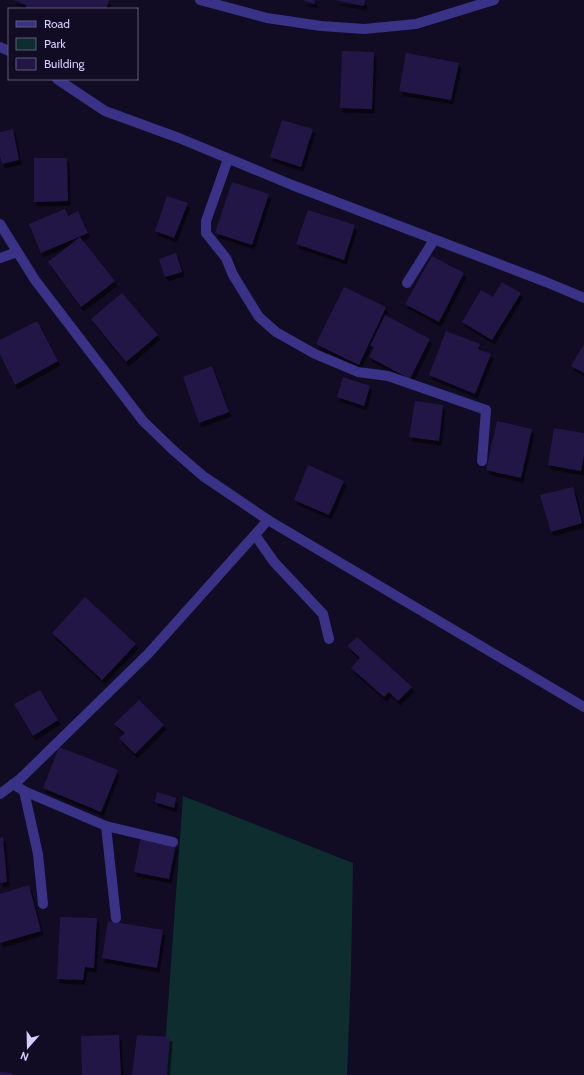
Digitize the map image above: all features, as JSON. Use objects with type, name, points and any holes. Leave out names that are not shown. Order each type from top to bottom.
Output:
[{"type":"street","points":[[204,1],[267,18],[322,26],[364,29],[416,24],[494,0]]},
{"type":"street","points":[[58,80],[104,112],[179,138],[228,159],[584,298]]},
{"type":"street","points":[[228,159],[206,221],[206,233],[226,258],[233,275],[259,317],[276,332],[315,354],[358,372],[388,376],[486,410],[482,461]]},
{"type":"street","points":[[0,224],[35,280],[143,421],[203,476],[268,520],[584,706]]},
{"type":"street","points":[[407,283],[434,240]]},
{"type":"street","points":[[0,258],[18,252]]},
{"type":"street","points":[[0,794],[13,784],[148,654],[268,520]]},
{"type":"street","points":[[255,535],[274,562],[322,614],[330,639]]},
{"type":"street","points":[[13,784],[24,791],[106,826],[173,842]]},
{"type":"street","points":[[24,791],[38,854],[43,904]]},
{"type":"street","points":[[106,826],[116,918]]},
{"type":"green space","points":[[183,796],[353,863],[347,1075],[163,1075]]},
{"type":"building","points":[[13,0],[109,0],[106,8],[25,8],[26,5]]},
{"type":"building","points":[[302,0],[315,0],[314,4]]},
{"type":"building","points":[[334,0],[365,0],[364,6]]},
{"type":"building","points":[[342,51],[374,52],[372,109],[340,108]]},
{"type":"building","points":[[406,53],[459,63],[451,100],[399,91]]},
{"type":"building","points":[[282,120],[313,129],[301,167],[270,157]]},
{"type":"building","points":[[13,129],[19,160],[2,164],[0,156],[0,132]]},
{"type":"building","points":[[34,158],[67,158],[68,201],[34,202]]},
{"type":"building","points":[[232,182],[269,194],[252,245],[215,233]]},
{"type":"building","points":[[167,196],[188,203],[174,238],[155,231]]},
{"type":"building","points":[[65,209],[68,216],[78,211],[88,233],[41,253],[29,224]]},
{"type":"building","points":[[308,210],[355,225],[344,260],[296,244]]},
{"type":"building","points":[[80,237],[115,281],[81,307],[48,262]]},
{"type":"building","points":[[176,253],[182,272],[165,277],[159,259]]},
{"type":"building","points":[[432,256],[464,273],[439,322],[405,304]]},
{"type":"building","points":[[502,282],[521,293],[492,340],[462,322],[481,290],[493,297]]},
{"type":"building","points":[[344,287],[386,307],[359,365],[316,344]]},
{"type":"building","points":[[122,293],[158,335],[126,362],[91,319]]},
{"type":"building","points":[[385,315],[430,339],[410,379],[369,357],[374,347],[370,346]]},
{"type":"building","points":[[37,321],[58,361],[15,385],[0,354],[0,340]]},
{"type":"building","points":[[446,331],[480,344],[478,349],[491,354],[475,394],[429,375]]},
{"type":"building","points":[[584,344],[584,373],[571,366]]},
{"type":"building","points":[[212,366],[229,412],[199,423],[183,377]]},
{"type":"building","points":[[343,377],[370,386],[364,406],[337,397]]},
{"type":"building","points":[[415,401],[443,405],[439,441],[409,437]]},
{"type":"building","points":[[497,421],[532,429],[521,478],[486,470]]},
{"type":"building","points":[[554,428],[584,433],[584,455],[581,471],[548,465]]},
{"type":"building","points":[[308,465],[344,481],[329,515],[294,500]]},
{"type":"building","points":[[573,487],[582,523],[551,532],[540,495]]},
{"type":"building","points":[[85,597],[136,644],[102,680],[52,633]]},
{"type":"building","points":[[357,637],[412,687],[398,701],[389,692],[384,697],[351,668],[360,658],[347,646]]},
{"type":"building","points":[[40,690],[58,720],[33,736],[14,704]]},
{"type":"building","points":[[139,700],[164,725],[135,754],[119,738],[125,733],[114,724]]},
{"type":"building","points":[[59,747],[118,770],[101,812],[43,788]]},
{"type":"building","points":[[157,792],[176,798],[174,808],[155,802]]},
{"type":"building","points":[[3,837],[7,882],[0,883],[0,838]]},
{"type":"building","points":[[141,837],[176,845],[169,879],[134,872]]},
{"type":"building","points":[[29,885],[41,931],[0,943],[0,894]]},
{"type":"building","points":[[60,917],[97,918],[94,968],[85,967],[83,980],[57,979]]},
{"type":"building","points":[[108,921],[163,930],[157,968],[102,958]]},
{"type":"building","points":[[119,1035],[121,1075],[82,1075],[81,1036]]},
{"type":"building","points":[[137,1035],[170,1037],[167,1075],[132,1075]]},
{"type":"building","points":[[0,1072],[12,1073],[12,1075],[0,1075]]}]
